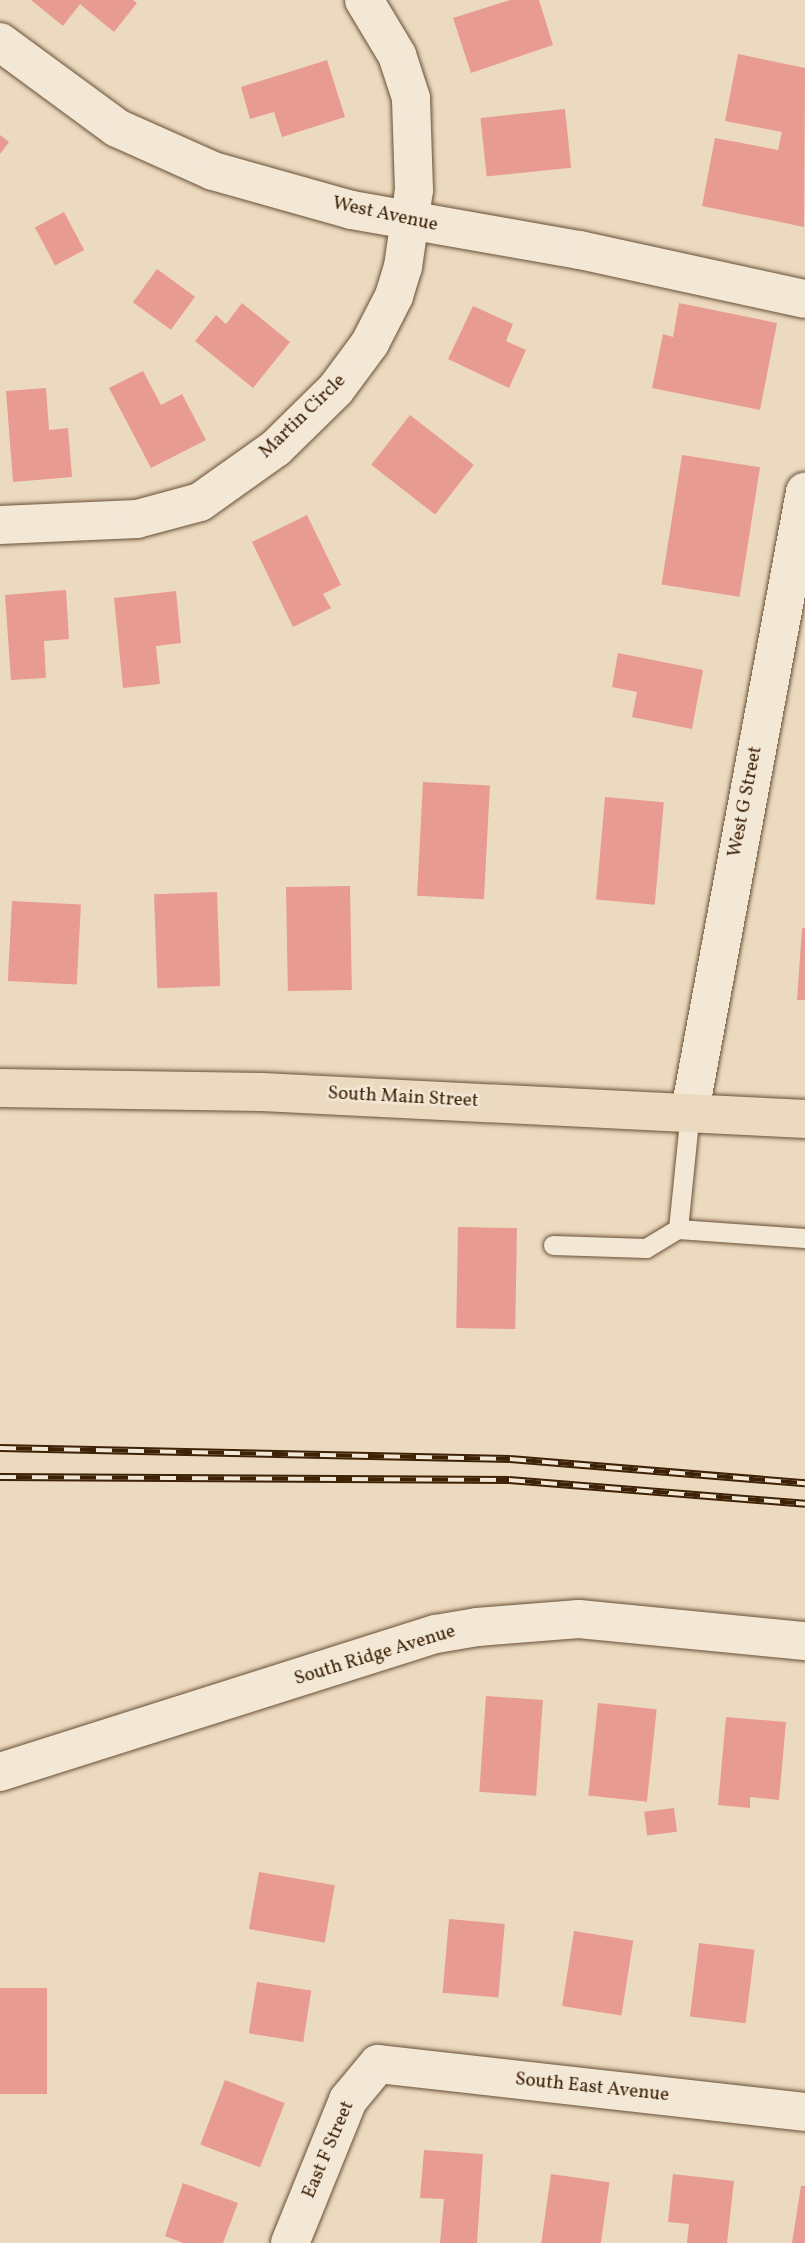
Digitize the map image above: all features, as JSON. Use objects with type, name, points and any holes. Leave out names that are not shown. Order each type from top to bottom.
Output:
[{"type":"main road","name":"South Main Street","points":[[0,1088],[262,1092],[690,1111],[805,1119]]},
{"type":"street","name":"Martin Circle","points":[[0,525],[137,519],[200,502],[276,448],[337,389],[370,343],[394,296],[414,190],[411,98],[397,55],[366,1]]},
{"type":"street","name":"West Avenue","points":[[0,42],[117,128],[213,171],[409,221],[580,250],[805,299]]},
{"type":"street","name":"West G Street","points":[[690,1111],[805,492]]},
{"type":"street","name":"South Ridge Avenue","points":[[0,1772],[436,1634],[477,1627],[579,1619],[805,1641]]},
{"type":"street","name":"South East Avenue","points":[[378,2064],[805,2112]]},
{"type":"street","name":"East F Street","points":[[290,2243],[348,2100],[378,2064]]},
{"type":"lane","points":[[678,1229],[690,1111]]},
{"type":"lane","points":[[553,1245],[646,1248],[678,1229],[805,1238]]},
{"type":"building","points":[[31,0],[133,0],[137,3],[114,32],[80,4],[63,26]]},
{"type":"building","points":[[510,0],[539,0],[553,45],[471,73],[453,18]]},
{"type":"building","points":[[738,54],[805,68],[804,227],[702,206],[715,138],[778,150],[782,132],[725,121]]},
{"type":"building","points":[[327,60],[345,117],[282,137],[274,112],[250,119],[241,87]]},
{"type":"building","points":[[565,109],[571,168],[487,177],[480,118]]},
{"type":"building","points":[[0,135],[9,142],[0,154]]},
{"type":"building","points":[[64,212],[84,250],[55,265],[35,227]]},
{"type":"building","points":[[157,269],[195,297],[171,330],[133,302]]},
{"type":"building","points":[[242,303],[290,342],[253,388],[195,341],[216,315],[226,324]]},
{"type":"building","points":[[679,303],[777,323],[760,410],[652,388],[663,334],[673,337]]},
{"type":"building","points":[[473,306],[513,324],[506,341],[526,350],[509,388],[448,359]]},
{"type":"building","points":[[143,371],[161,405],[182,394],[206,440],[151,468],[109,388]]},
{"type":"building","points":[[46,388],[49,430],[68,428],[72,477],[13,482],[6,391]]},
{"type":"building","points":[[410,415],[474,465],[435,515],[371,465]]},
{"type":"building","points":[[682,455],[760,467],[740,597],[662,584]]},
{"type":"building","points":[[307,515],[341,585],[323,594],[331,608],[293,627],[252,542]]},
{"type":"building","points":[[66,590],[69,639],[44,641],[46,678],[11,680],[5,595]]},
{"type":"building","points":[[176,591],[181,643],[156,646],[160,684],[123,688],[114,598]]},
{"type":"building","points":[[618,653],[703,670],[692,729],[632,717],[637,692],[612,687]]},
{"type":"building","points":[[423,782],[490,786],[484,899],[417,896]]},
{"type":"building","points":[[605,797],[664,802],[655,905],[596,900]]},
{"type":"building","points":[[350,886],[352,990],[288,991],[286,887]]},
{"type":"building","points":[[217,892],[220,986],[157,988],[154,894]]},
{"type":"building","points":[[12,901],[81,905],[77,985],[8,981]]},
{"type":"building","points":[[802,928],[805,928],[805,1000],[797,1000]]},
{"type":"building","points":[[458,1227],[517,1228],[515,1329],[456,1328]]},
{"type":"building","points":[[486,1696],[543,1700],[536,1796],[479,1792]]},
{"type":"building","points":[[598,1703],[657,1709],[647,1802],[588,1795]]},
{"type":"building","points":[[726,1717],[786,1722],[779,1800],[750,1797],[750,1808],[718,1805]]},
{"type":"building","points":[[674,1808],[677,1832],[647,1835],[644,1812]]},
{"type":"building","points":[[259,1872],[335,1885],[325,1942],[249,1929]]},
{"type":"building","points":[[449,1919],[505,1924],[498,1998],[443,1993]]},
{"type":"building","points":[[574,1931],[633,1940],[621,2015],[562,2006]]},
{"type":"building","points":[[699,1943],[755,1950],[746,2023],[690,2016]]},
{"type":"building","points":[[257,1982],[311,1991],[303,2042],[249,2033]]},
{"type":"building","points":[[0,1988],[47,1988],[47,2094],[0,2094]]},
{"type":"building","points":[[225,2080],[285,2103],[260,2167],[200,2144]]},
{"type":"building","points":[[424,2150],[483,2154],[477,2243],[440,2243],[444,2199],[420,2198]]},
{"type":"building","points":[[551,2174],[609,2182],[601,2243],[541,2243]]},
{"type":"building","points":[[673,2174],[734,2181],[727,2243],[687,2243],[689,2224],[668,2222]]},
{"type":"building","points":[[183,2183],[238,2203],[223,2243],[183,2243],[165,2236]]},
{"type":"building","points":[[801,2186],[805,2186],[805,2243],[792,2243]]},
{"type":"railway","points":[[0,1448],[510,1459],[805,1483]]},
{"type":"railway","points":[[0,1477],[509,1480],[805,1504]]}]
